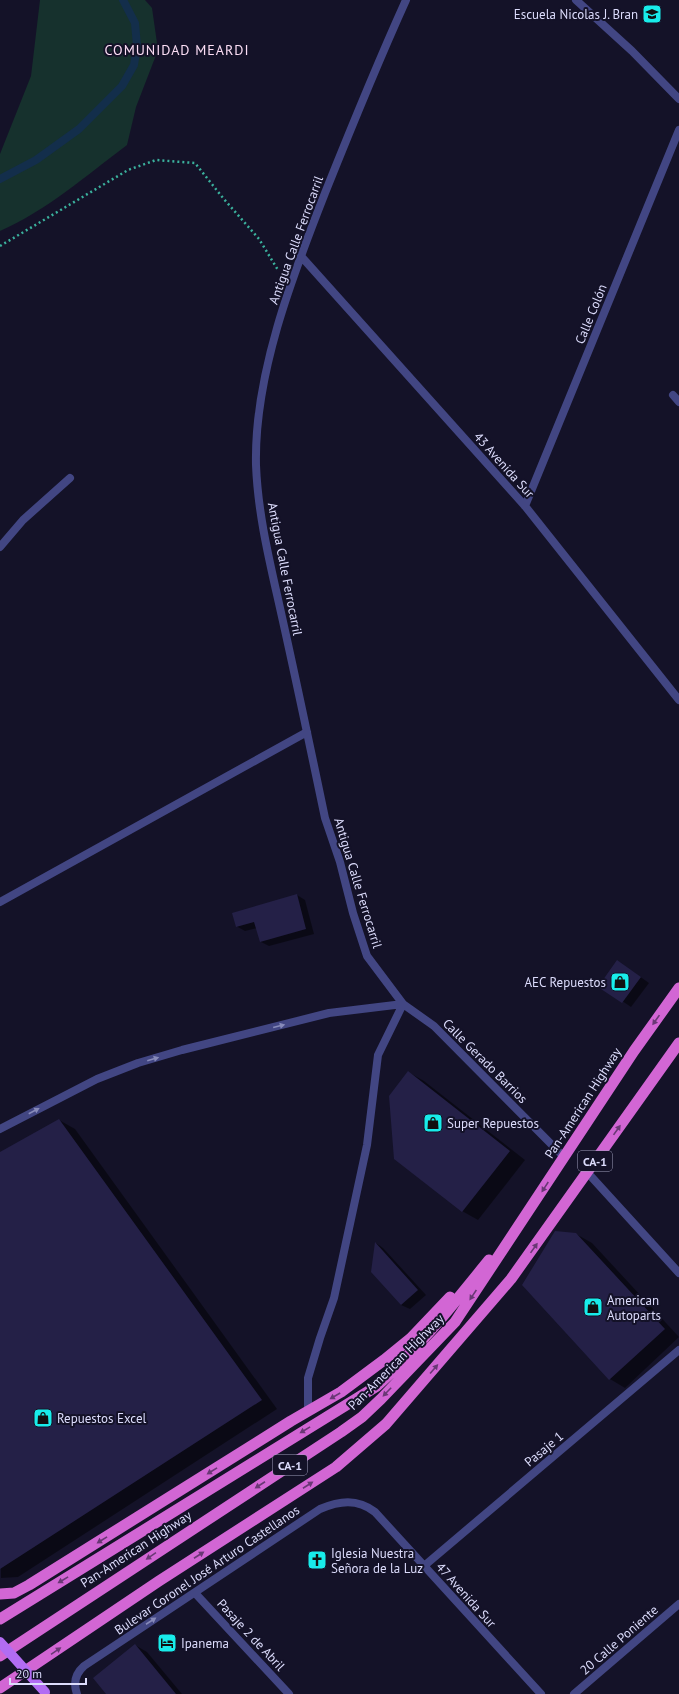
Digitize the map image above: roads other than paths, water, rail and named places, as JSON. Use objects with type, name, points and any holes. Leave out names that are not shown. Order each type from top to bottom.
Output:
[{"type":"highway","name":"Pan-American Highway","points":[[0,1656],[362,1417],[455,1322],[634,1051],[679,988]]},
{"type":"highway","name":"CA-1","points":[[0,1688],[166,1576],[336,1467],[386,1424],[511,1279],[679,1043]]},
{"type":"highway","points":[[0,1594],[14,1592],[29,1585],[308,1411],[341,1392],[411,1338],[526,1216]]},
{"type":"highway","points":[[0,1619],[377,1386],[396,1369],[422,1341],[526,1216]]},
{"type":"main road","points":[[0,1642],[45,1692]]},
{"type":"street","name":"Antigua Calle Ferrocarril","points":[[403,1004],[367,956],[353,913],[340,862],[325,818],[308,732],[261,519],[256,465],[260,403],[270,353],[300,255],[367,87],[406,0]]},
{"type":"street","points":[[576,0],[632,51],[679,100]]},
{"type":"street","name":"Calle Colón","points":[[525,506],[679,130]]},
{"type":"street","name":"43 Avenida Sur","points":[[300,255],[525,506],[679,700]]},
{"type":"street","points":[[672,394],[679,402]]},
{"type":"street","points":[[0,547],[23,520],[70,478]]},
{"type":"street","points":[[0,902],[308,732]]},
{"type":"street","points":[[0,1130],[97,1079],[138,1063],[182,1050],[329,1013],[403,1004]]},
{"type":"street","points":[[308,1411],[308,1378],[334,1298],[367,1145],[378,1055],[403,1004]]},
{"type":"street","name":"Calle Gerado Barrios","points":[[403,1004],[434,1026],[564,1157]]},
{"type":"street","points":[[587,1172],[679,1273]]},
{"type":"street","name":"Pasaje 1","points":[[424,1566],[679,1350]]},
{"type":"street","name":"Bulevar Coronel José Arturo Castellanos","points":[[77,1694],[75,1679],[84,1666],[320,1509],[331,1504],[356,1502],[374,1512]]},
{"type":"street","name":"47 Avenida Sur","points":[[374,1512],[541,1694]]},
{"type":"street","name":"Pasaje 2 de Abril","points":[[195,1593],[289,1694]]},
{"type":"street","name":"20 Calle Poniente","points":[[574,1694],[679,1604]]},
{"type":"waterway","points":[[0,179],[36,160],[79,129],[122,86],[134,65],[137,46],[135,23],[123,0]]},
{"type":"place","name":"Escuela Nicolas J. Bran","points":[[652,14]]},
{"type":"place","name":"AEC Repuestos","points":[[620,982]]},
{"type":"place","name":"Super Repuestos","points":[[433,1123]]},
{"type":"place","name":"American Autoparts","points":[[593,1307]]},
{"type":"place","name":"Repuestos Excel","points":[[43,1418]]},
{"type":"place","name":"Iglesia Nuestra Señora de la Luz","points":[[317,1560]]},
{"type":"place","name":"Ipanema","points":[[167,1643]]},
{"type":"district","name":"COMUNIDAD MEARDI","points":[[177,50]]}]
